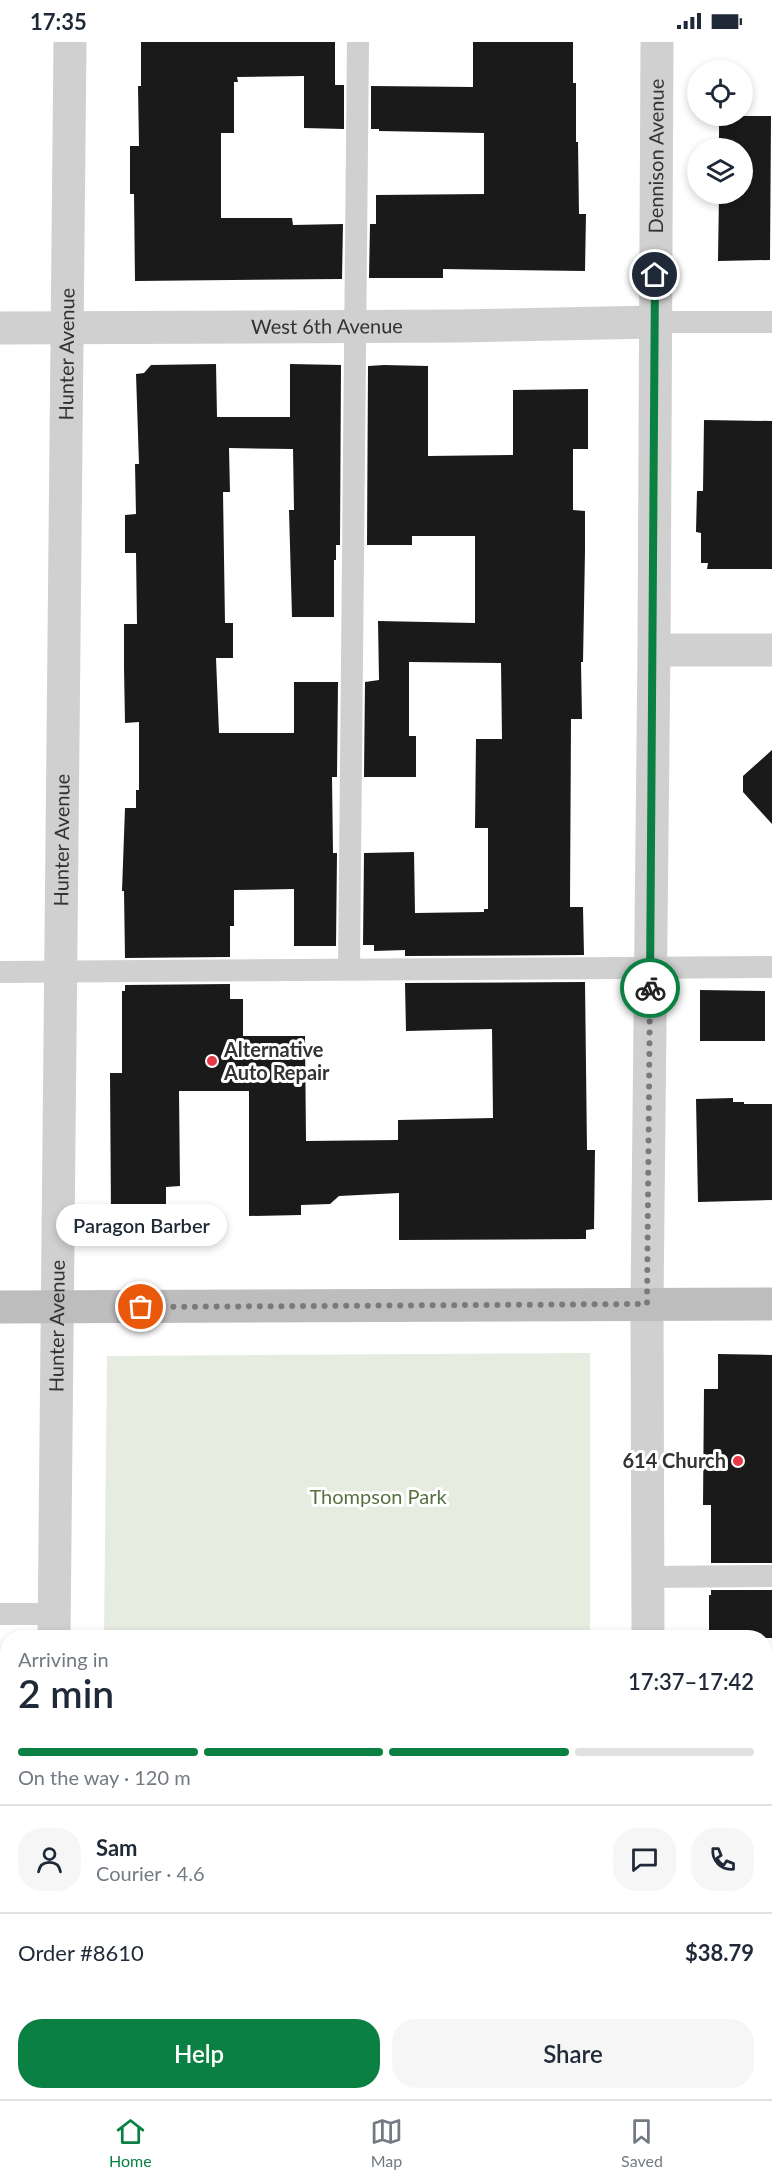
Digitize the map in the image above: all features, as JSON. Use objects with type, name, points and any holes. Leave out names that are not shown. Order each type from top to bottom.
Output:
[{"type":"main road","points":[[0,1307],[772,1304]]},
{"type":"street","name":"Hunter Avenue","points":[[54,1626],[70,42]]},
{"type":"street","name":"Dennison Avenue","points":[[648,1630],[647,1304],[654,650],[657,42]]},
{"type":"street","name":"West 6th Avenue","points":[[0,328],[655,322]]},
{"type":"street","points":[[654,650],[772,650]]},
{"type":"lane","points":[[349,969],[358,42]]},
{"type":"lane","points":[[655,322],[772,322]]},
{"type":"lane","points":[[0,972],[772,967]]},
{"type":"lane","points":[[648,1576],[772,1576]]},
{"type":"lane","points":[[0,1614],[54,1626]]},
{"type":"green space","name":"Thompson Park","points":[[590,1353],[590,1630],[104,1630],[107,1356]]},
{"type":"building","points":[[141,42],[335,42],[335,85],[344,85],[344,129],[304,128],[304,76],[237,77],[238,82],[234,82],[234,133],[221,133],[221,218],[292,218],[293,225],[343,224],[342,279],[135,281],[134,194],[130,194],[130,146],[139,146],[138,86],[141,86]]},
{"type":"building","points":[[473,42],[573,42],[579,214],[586,214],[585,271],[443,269],[443,278],[369,278],[370,224],[376,224],[376,195],[484,194],[484,133],[371,129],[371,86],[473,87]]},
{"type":"building","points":[[753,116],[771,116],[770,260],[718,261],[719,204],[753,204],[753,138],[719,138],[719,126],[753,126]]},
{"type":"building","points":[[216,364],[217,417],[290,417],[290,364],[341,365],[340,545],[336,545],[336,560],[334,560],[334,617],[292,617],[289,510],[294,510],[293,449],[229,448],[230,492],[223,492],[225,623],[233,623],[233,658],[216,658],[219,733],[294,733],[294,682],[338,682],[337,777],[332,777],[333,853],[337,853],[336,946],[294,946],[294,889],[234,890],[234,926],[230,926],[230,957],[125,958],[124,891],[122,891],[125,808],[136,808],[136,790],[139,790],[139,722],[125,723],[124,668],[124,624],[137,624],[136,553],[125,553],[125,515],[136,514],[135,464],[139,464],[136,374],[144,373],[151,365]]},
{"type":"building","points":[[368,366],[428,366],[428,456],[513,455],[513,390],[588,389],[588,449],[573,449],[573,510],[585,511],[585,551],[583,662],[581,662],[582,719],[571,719],[570,907],[583,907],[584,955],[405,956],[405,950],[374,951],[374,945],[363,945],[364,853],[414,852],[415,913],[484,912],[484,909],[488,909],[488,828],[475,828],[476,739],[502,739],[501,663],[409,662],[409,736],[416,736],[416,777],[364,777],[365,682],[379,680],[378,621],[475,623],[475,536],[412,536],[412,545],[367,545]]},
{"type":"building","points":[[704,420],[772,421],[772,569],[707,569],[708,563],[701,563],[701,533],[696,532],[697,491],[703,491]]},
{"type":"building","points":[[772,750],[772,824],[743,792],[743,776]]},
{"type":"building","points":[[585,982],[587,1150],[595,1150],[594,1229],[586,1230],[586,1239],[399,1240],[399,1193],[339,1196],[330,1204],[301,1205],[301,1215],[249,1216],[249,1091],[179,1091],[180,1186],[166,1187],[166,1216],[111,1216],[110,1073],[122,1073],[122,991],[125,991],[125,985],[230,984],[230,999],[243,999],[243,1036],[305,1036],[306,1141],[398,1140],[398,1120],[493,1118],[492,1029],[406,1031],[405,983]]},
{"type":"building","points":[[700,990],[765,991],[765,1041],[700,1041]]},
{"type":"building","points":[[733,1098],[733,1102],[744,1102],[744,1104],[772,1104],[772,1200],[698,1202],[696,1099]]},
{"type":"building","name":"614 Church","points":[[718,1354],[772,1355],[772,1563],[711,1563],[711,1505],[703,1505],[704,1389],[718,1389]]},
{"type":"building","points":[[711,1590],[772,1590],[772,1630],[709,1630],[709,1595],[711,1595]]},
{"type":"way so far","points":[[141,1307],[647,1304],[650,988]]},
{"type":"place","name":"Alternative Auto Repair","points":[[212,1061]]},
{"type":"place","name":"Paragon Barber","points":[[141,1307]]},
{"type":"place","name":"614 Church","points":[[738,1461]]},
{"type":"route","points":[[650,988],[655,275]]}]
